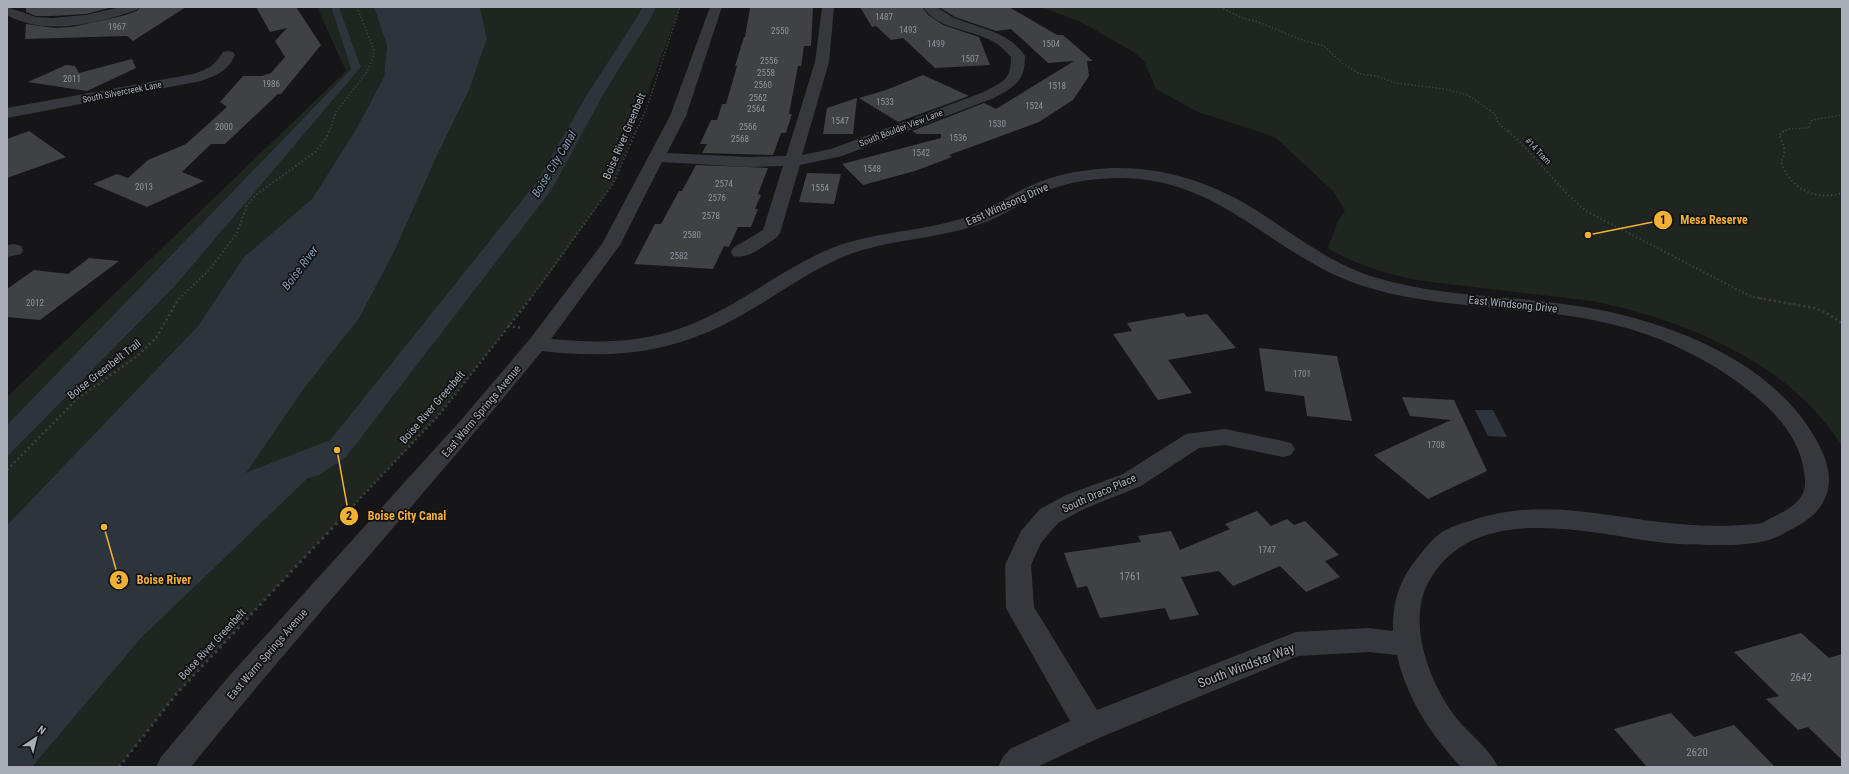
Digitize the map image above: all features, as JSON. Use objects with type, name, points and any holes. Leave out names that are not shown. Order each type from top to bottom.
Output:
[{"type":"street","points":[[7,10],[30,21],[62,22],[98,17],[133,7]]},
{"type":"street","name":"East Warm Springs Avenue","points":[[172,767],[240,684],[469,426],[531,337],[611,245],[678,116],[716,7]]},
{"type":"street","points":[[740,252],[771,233],[822,62],[828,7]]},
{"type":"street","name":"South Boulder View Lane","points":[[656,157],[793,162],[815,159],[836,153],[989,95],[1009,83],[1018,71],[1018,56],[1006,44],[991,35],[944,18],[929,7]]},
{"type":"street","name":"South Silvercreek Lane","points":[[7,113],[196,78],[214,72],[225,64],[228,55]]},
{"type":"street","name":"East Windsong Drive","points":[[531,337],[596,350],[653,344],[684,336],[711,324],[835,253],[868,242],[945,230],[981,218],[1042,186],[1072,177],[1109,174],[1149,175],[1181,182],[1206,190],[1231,203],[1326,264],[1349,275],[1379,286],[1442,296],[1558,309],[1610,318],[1655,331],[1688,344],[1722,362],[1754,384],[1779,404],[1801,431],[1811,450],[1816,470],[1816,492],[1805,510],[1766,532],[1703,537],[1584,522],[1530,518],[1482,525],[1450,540],[1422,569],[1409,595],[1405,621],[1409,646],[1422,690],[1442,724],[1482,767]]},
{"type":"street","name":"South Draco Place","points":[[1090,727],[1020,608],[1018,565],[1030,538],[1049,516],[1075,502],[1132,480],[1194,440],[1226,436],[1283,450]]},
{"type":"street","name":"South Windstar Way","points":[[1014,767],[1021,759],[1090,727],[1296,644],[1369,640],[1409,646]]},
{"type":"path","name":"Boise Greenbelt Trail","points":[[7,470],[77,399],[136,357],[156,338],[181,295],[210,269],[237,233],[247,205],[257,194],[315,152],[327,137],[336,112],[367,72],[373,58],[374,50],[357,7]]},
{"type":"path","name":"Boise River Greenbelt","points":[[119,767],[178,692],[439,415],[549,275],[613,184],[647,107],[680,7]]},
{"type":"path","name":"#14 Tram","points":[[1220,7],[1245,19],[1256,21],[1299,39],[1324,46],[1343,64],[1360,74],[1376,76],[1396,83],[1435,88],[1468,95],[1495,114],[1498,123],[1525,146],[1573,200],[1586,211],[1748,295],[1775,302],[1814,308],[1825,312],[1842,323]]},
{"type":"path","points":[[1842,115],[1831,118],[1814,119],[1810,122],[1809,128],[1784,130],[1779,135],[1786,149],[1786,154],[1781,162],[1789,180],[1800,187],[1822,194],[1842,193]]},
{"type":"path","points":[[508,326],[531,337]]},
{"type":"shaded area","points":[[317,7],[331,7],[351,69],[7,425],[7,397],[346,71]]},
{"type":"shaded area","points":[[339,7],[374,7],[387,46],[384,77],[355,131],[312,199],[243,258],[198,326],[7,525],[7,457],[175,286],[361,67]]},
{"type":"shaded area","points":[[480,7],[680,7],[613,184],[549,275],[439,415],[178,692],[119,767],[32,767],[142,637],[327,441],[245,474],[303,390],[360,317],[395,250],[435,160],[469,90],[487,39]]},
{"type":"shaded area","points":[[1040,7],[1842,7],[1842,446],[1820,417],[1794,391],[1764,368],[1732,349],[1698,333],[1627,309],[1592,301],[1423,281],[1398,276],[1362,265],[1328,248],[1338,221],[1345,211],[1334,192],[1275,137],[1198,112],[1156,89],[1144,61],[1132,51],[1079,21]]},
{"type":"water","points":[[331,7],[339,7],[361,67],[175,286],[7,457],[7,425],[351,69]]},
{"type":"water","points":[[374,7],[480,7],[487,39],[469,90],[435,160],[395,250],[360,317],[303,390],[246,473],[327,441],[337,450],[142,637],[32,767],[7,767],[7,525],[198,326],[243,258],[312,199],[355,131],[384,77],[387,46]]},
{"type":"water","points":[[1475,410],[1493,410],[1507,437],[1488,436]]},
{"type":"building","points":[[26,7],[113,7],[86,14],[36,16],[26,12]]},
{"type":"building","points":[[140,7],[186,7],[133,41],[127,36],[25,39],[26,24],[55,28],[72,27],[122,16],[137,11]]},
{"type":"building","points":[[256,7],[296,7],[321,45],[281,94],[278,94],[225,144],[211,144],[182,172],[204,181],[147,207],[93,184],[117,174],[128,178],[148,160],[186,144],[227,107],[220,102],[243,76],[262,76],[271,73],[285,57],[275,41],[287,28],[270,32]]},
{"type":"building","points":[[813,7],[811,46],[804,46],[801,66],[798,66],[789,114],[792,114],[786,133],[781,133],[773,155],[702,153],[707,144],[700,144],[711,120],[717,120],[722,104],[726,104],[737,66],[735,66],[745,37],[750,8]]},
{"type":"building","points":[[860,7],[922,7],[928,15],[943,25],[979,37],[990,65],[935,68],[903,38],[891,40],[876,26],[872,27]]},
{"type":"building","points":[[939,7],[1009,7],[1057,35],[1063,35],[1093,61],[1087,61],[1089,76],[1073,100],[1039,122],[949,155],[952,157],[915,171],[863,185],[842,164],[941,138],[941,134],[917,134],[912,131],[984,103],[996,109],[1074,61],[1048,63],[1011,29],[996,31],[955,17]]},
{"type":"building","points":[[132,59],[136,68],[87,91],[28,82],[66,65],[75,66],[79,73]]},
{"type":"building","points":[[923,75],[969,96],[898,122],[859,98],[886,90]]},
{"type":"building","points":[[857,98],[853,134],[823,134],[827,108]]},
{"type":"building","points":[[29,131],[66,157],[7,178],[7,139]]},
{"type":"building","points":[[696,165],[768,168],[758,194],[761,195],[755,209],[758,209],[751,227],[738,227],[729,247],[724,246],[713,269],[634,264],[655,224],[661,224],[679,191],[682,191]]},
{"type":"building","points":[[807,173],[841,174],[834,204],[799,202]]},
{"type":"building","points":[[89,258],[119,261],[40,320],[7,317],[7,289],[34,270],[68,274]]},
{"type":"building","points":[[1184,313],[1187,317],[1207,314],[1236,348],[1168,360],[1192,393],[1158,400],[1113,334],[1132,331],[1127,323]]},
{"type":"building","points":[[1259,348],[1337,356],[1352,421],[1307,416],[1304,396],[1265,391]]},
{"type":"building","points":[[1402,397],[1454,400],[1487,471],[1428,499],[1374,455],[1451,420],[1410,416]]},
{"type":"building","points":[[1257,511],[1271,526],[1287,519],[1294,525],[1305,521],[1339,555],[1325,561],[1340,577],[1306,592],[1280,566],[1233,586],[1219,571],[1181,577],[1199,615],[1170,620],[1165,608],[1100,618],[1087,586],[1077,588],[1064,553],[1141,542],[1138,536],[1171,531],[1180,550],[1230,529],[1225,524]]},
{"type":"building","points":[[1801,633],[1829,658],[1842,654],[1842,760],[1808,727],[1798,730],[1766,699],[1779,696],[1734,652]]},
{"type":"building","points":[[1671,713],[1694,737],[1734,725],[1775,767],[1647,767],[1614,729]]},
{"type":"waterway","name":"Boise City Canal","points":[[309,468],[337,450],[545,185],[596,93],[645,16],[649,7]]},
{"type":"place","name":"Mesa Reserve","points":[[1588,235]]},
{"type":"place","name":"Boise City Canal","points":[[337,450]]},
{"type":"place","name":"Boise River","points":[[104,527]]}]
